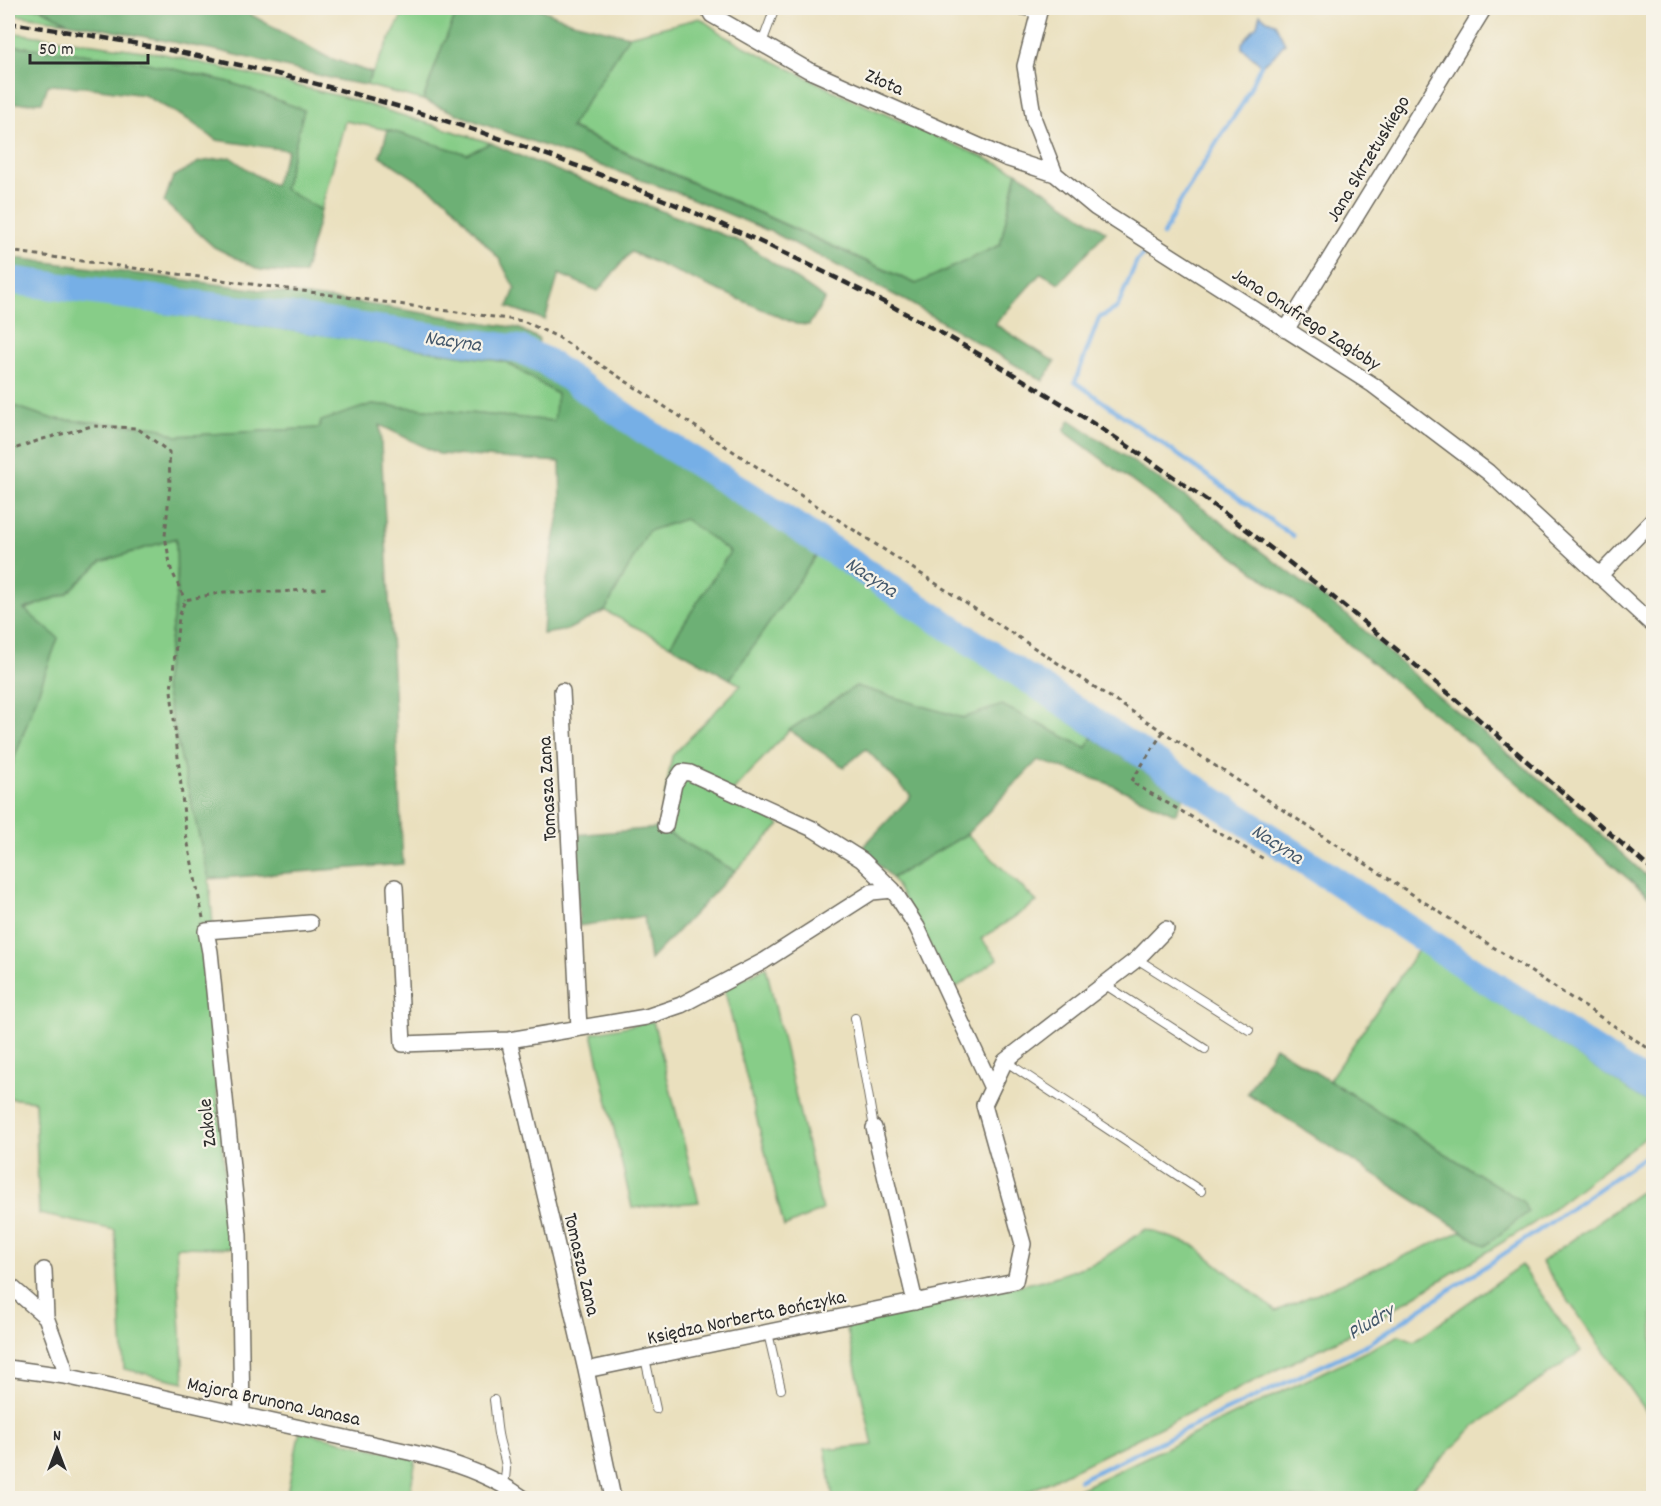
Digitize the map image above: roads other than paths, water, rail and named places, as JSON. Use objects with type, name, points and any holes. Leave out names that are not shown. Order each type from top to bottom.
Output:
[{"type":"street","name":"Złota","points":[[708,8],[712,15],[808,70],[1006,158],[1055,174]]},
{"type":"street","name":"Jana Skrzetuskiego","points":[[1287,330],[1484,8]]},
{"type":"street","name":"Jana Onufrego Zagłoby","points":[[1039,11],[1025,66],[1034,120],[1055,174],[1096,207],[1373,385],[1488,472],[1653,626]]},
{"type":"street","points":[[1599,576],[1653,519]]},
{"type":"street","name":"Tomasza Zana","points":[[562,691],[579,1028]]},
{"type":"street","points":[[665,826],[674,784],[682,772],[690,773],[813,829],[862,860],[893,890],[917,927],[992,1088]]},
{"type":"street","points":[[395,887],[403,1044],[509,1040],[646,1017],[681,1005],[764,961],[872,892],[893,890]]},
{"type":"street","name":"Zakole","points":[[242,1414],[239,1235],[210,952],[206,932],[310,923]]},
{"type":"street","name":"Księdza Norberta Bończyka","points":[[586,1370],[1015,1281],[1023,1244],[984,1105],[1005,1061],[1137,959],[1166,928]]},
{"type":"street","name":"Tomasza Zana","points":[[509,1040],[614,1498]]},
{"type":"street","points":[[874,1128],[915,1302]]},
{"type":"street","points":[[44,1270],[46,1317],[64,1366],[65,1376]]},
{"type":"street","points":[[8,1284],[46,1317]]},
{"type":"street","name":"Majora Brunona Janasa","points":[[8,1368],[65,1376],[441,1460],[480,1474],[523,1498]]},
{"type":"lane","points":[[762,43],[775,8]]},
{"type":"lane","points":[[1010,8],[1039,11]]},
{"type":"lane","points":[[1137,959],[1249,1030]]},
{"type":"lane","points":[[1104,984],[1205,1049]]},
{"type":"lane","points":[[855,1018],[874,1128]]},
{"type":"lane","points":[[1005,1061],[1201,1191]]},
{"type":"lane","points":[[768,1333],[781,1389]]},
{"type":"lane","points":[[645,1358],[656,1409]]},
{"type":"lane","points":[[494,1400],[499,1438],[507,1467],[503,1485]]},
{"type":"water","points":[[1260,14],[1275,23],[1285,43],[1273,57],[1261,65],[1242,48],[1242,43],[1257,25]]},
{"type":"waterway","points":[[1163,235],[1178,205],[1243,103],[1261,65]]},
{"type":"waterway","points":[[1144,254],[1137,261],[1117,308],[1099,318],[1075,382],[1293,536]]},
{"type":"waterway","name":"Nacyna","points":[[8,280],[520,349],[545,361],[650,434],[739,489],[1654,1090]]},
{"type":"waterway","points":[[1306,848],[1306,862]]},
{"type":"waterway","name":"Pludry","points":[[1079,1480],[1370,1343],[1654,1150]]},
{"type":"waterway","name":"Pludry","points":[[1040,1498],[1058,1490]]},
{"type":"railway","points":[[8,23],[168,50],[326,86],[481,132],[634,188],[782,252],[927,325],[1067,407],[1240,525],[1389,643],[1654,872]]}]
